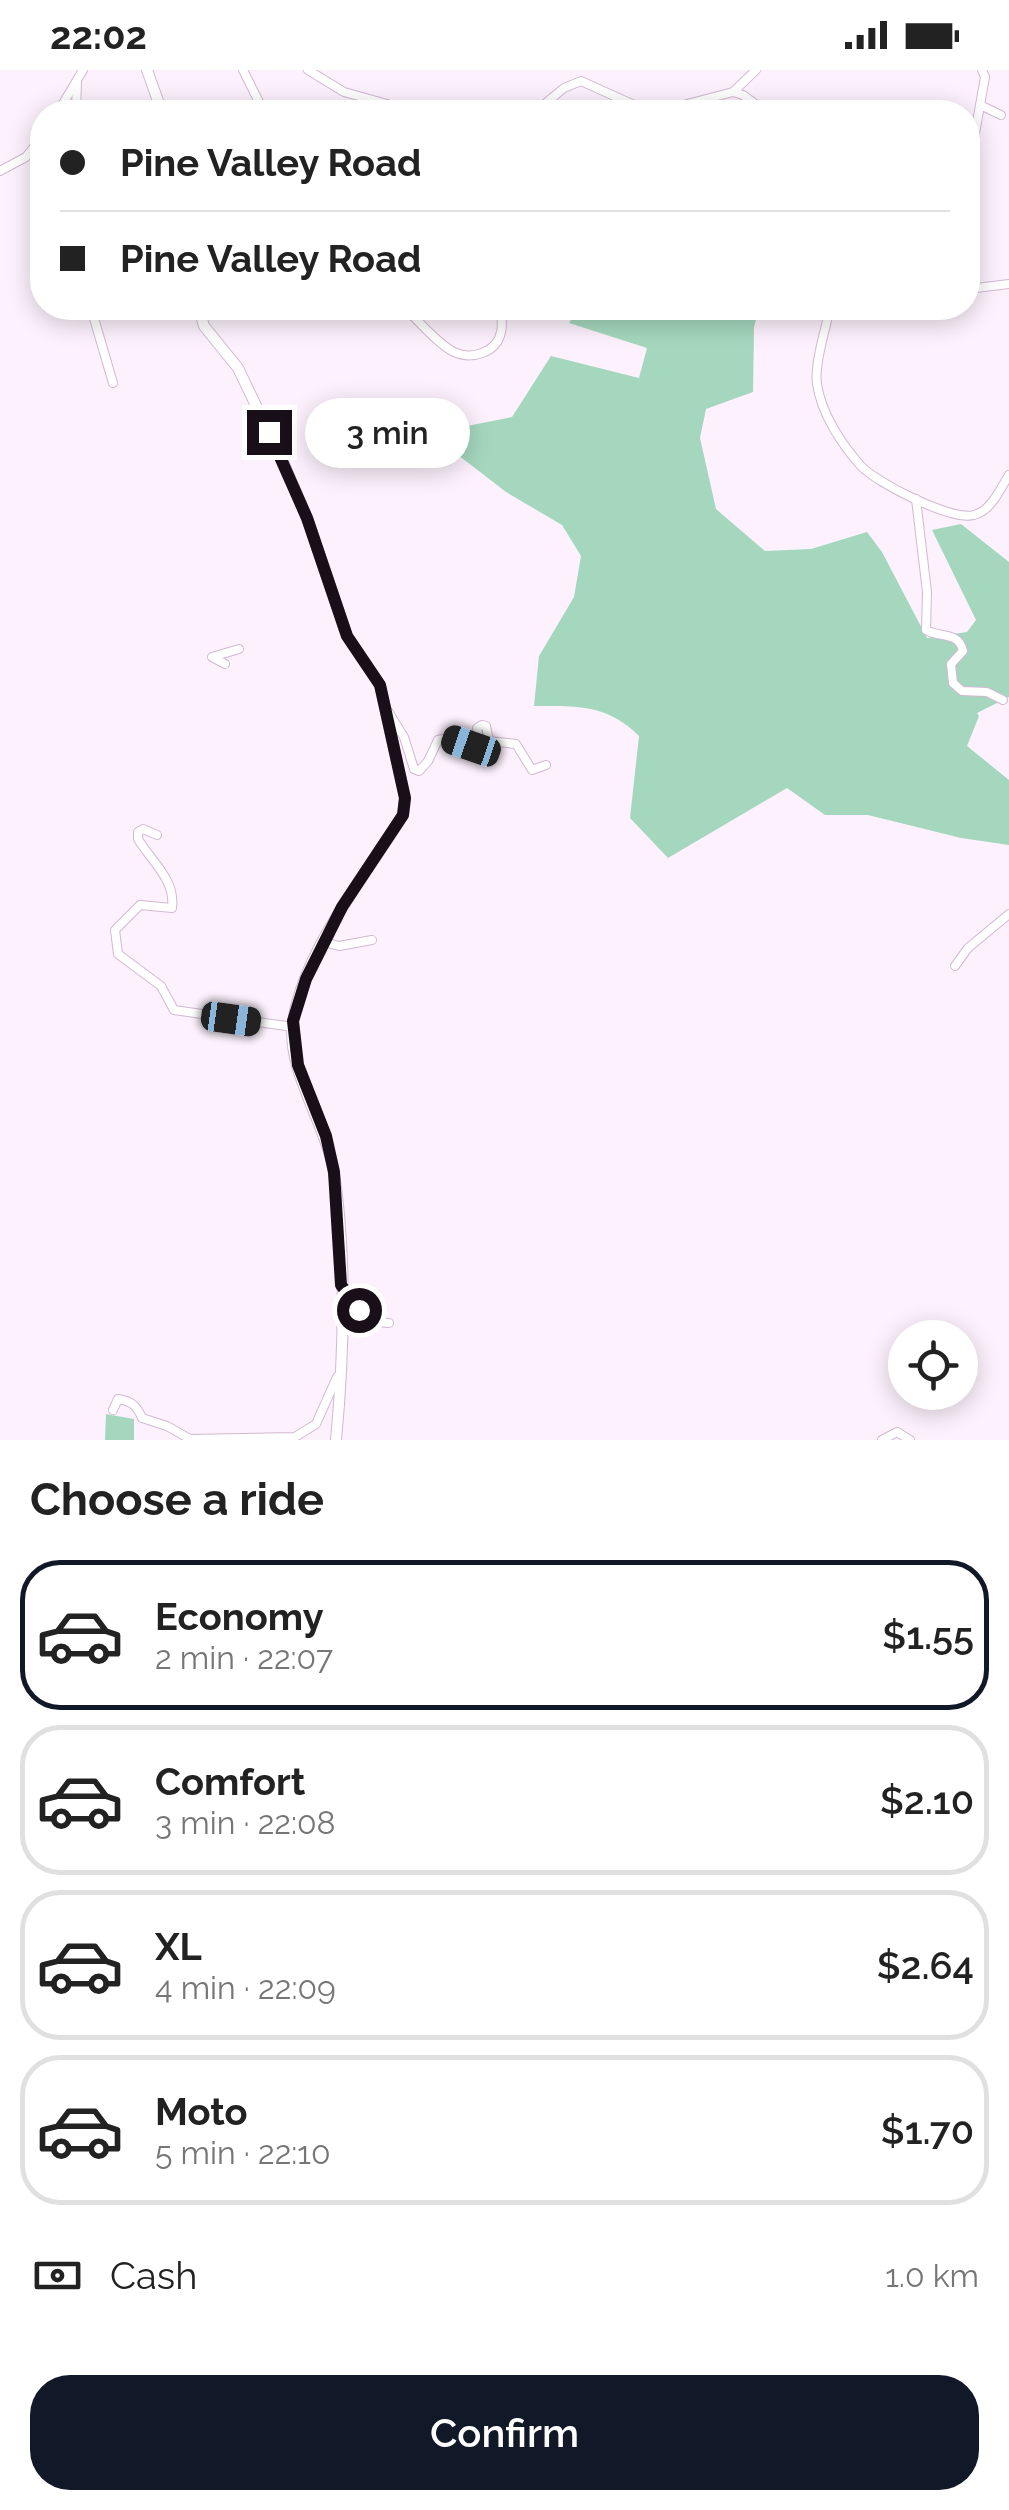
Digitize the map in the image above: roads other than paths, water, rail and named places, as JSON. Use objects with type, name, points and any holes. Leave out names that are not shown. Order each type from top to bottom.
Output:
[{"type":"main road","points":[[147,70],[158,100]]},
{"type":"main road","points":[[204,320],[210,335],[238,368],[307,518],[347,636],[380,685],[405,798],[403,815],[342,907],[324,942],[306,979],[293,1027],[298,1065],[326,1136],[334,1172],[341,1285],[336,1440]]},
{"type":"street","points":[[65,100],[83,70]]},
{"type":"street","points":[[243,70],[258,100]]},
{"type":"street","points":[[308,70],[344,92],[373,100]]},
{"type":"street","points":[[702,100],[733,92],[756,70]]},
{"type":"street","points":[[982,70],[980,105],[1002,115]]},
{"type":"street","points":[[76,100],[77,81]]},
{"type":"street","points":[[552,100],[564,88],[581,81],[623,100]]},
{"type":"street","points":[[733,92],[751,100]]},
{"type":"street","points":[[0,171],[30,152]]},
{"type":"street","points":[[980,288],[1009,284]]},
{"type":"street","points":[[94,320],[113,384]]},
{"type":"street","points":[[417,320],[456,353],[473,356],[496,343],[500,320]]},
{"type":"street","points":[[828,320],[816,383],[834,428],[862,467],[916,499],[948,512],[975,515],[987,508],[1009,475]]},
{"type":"street","points":[[916,499],[927,592],[926,630],[961,642],[963,652],[951,664],[953,683],[962,691],[987,692],[1003,700]]},
{"type":"street","points":[[225,664],[212,657],[239,649]]},
{"type":"street","points":[[386,707],[404,737],[414,769],[419,771],[438,740],[448,738],[476,746],[477,728],[482,724],[489,741],[516,744],[532,770],[546,765]]},
{"type":"street","points":[[158,835],[143,830],[138,832],[138,840],[168,881],[174,898],[172,908],[140,904],[132,910],[115,930],[118,954],[161,986],[174,1010],[293,1027]]},
{"type":"street","points":[[955,966],[968,948],[1009,914]]},
{"type":"street","points":[[324,942],[338,946],[372,940]]},
{"type":"street","points":[[341,1285],[370,1319],[390,1323]]},
{"type":"street","points":[[113,1410],[118,1399],[127,1400],[136,1406],[142,1418],[167,1426],[190,1440],[296,1437],[316,1424],[339,1372]]},
{"type":"street","points":[[882,1440],[897,1432],[910,1440]]}]
